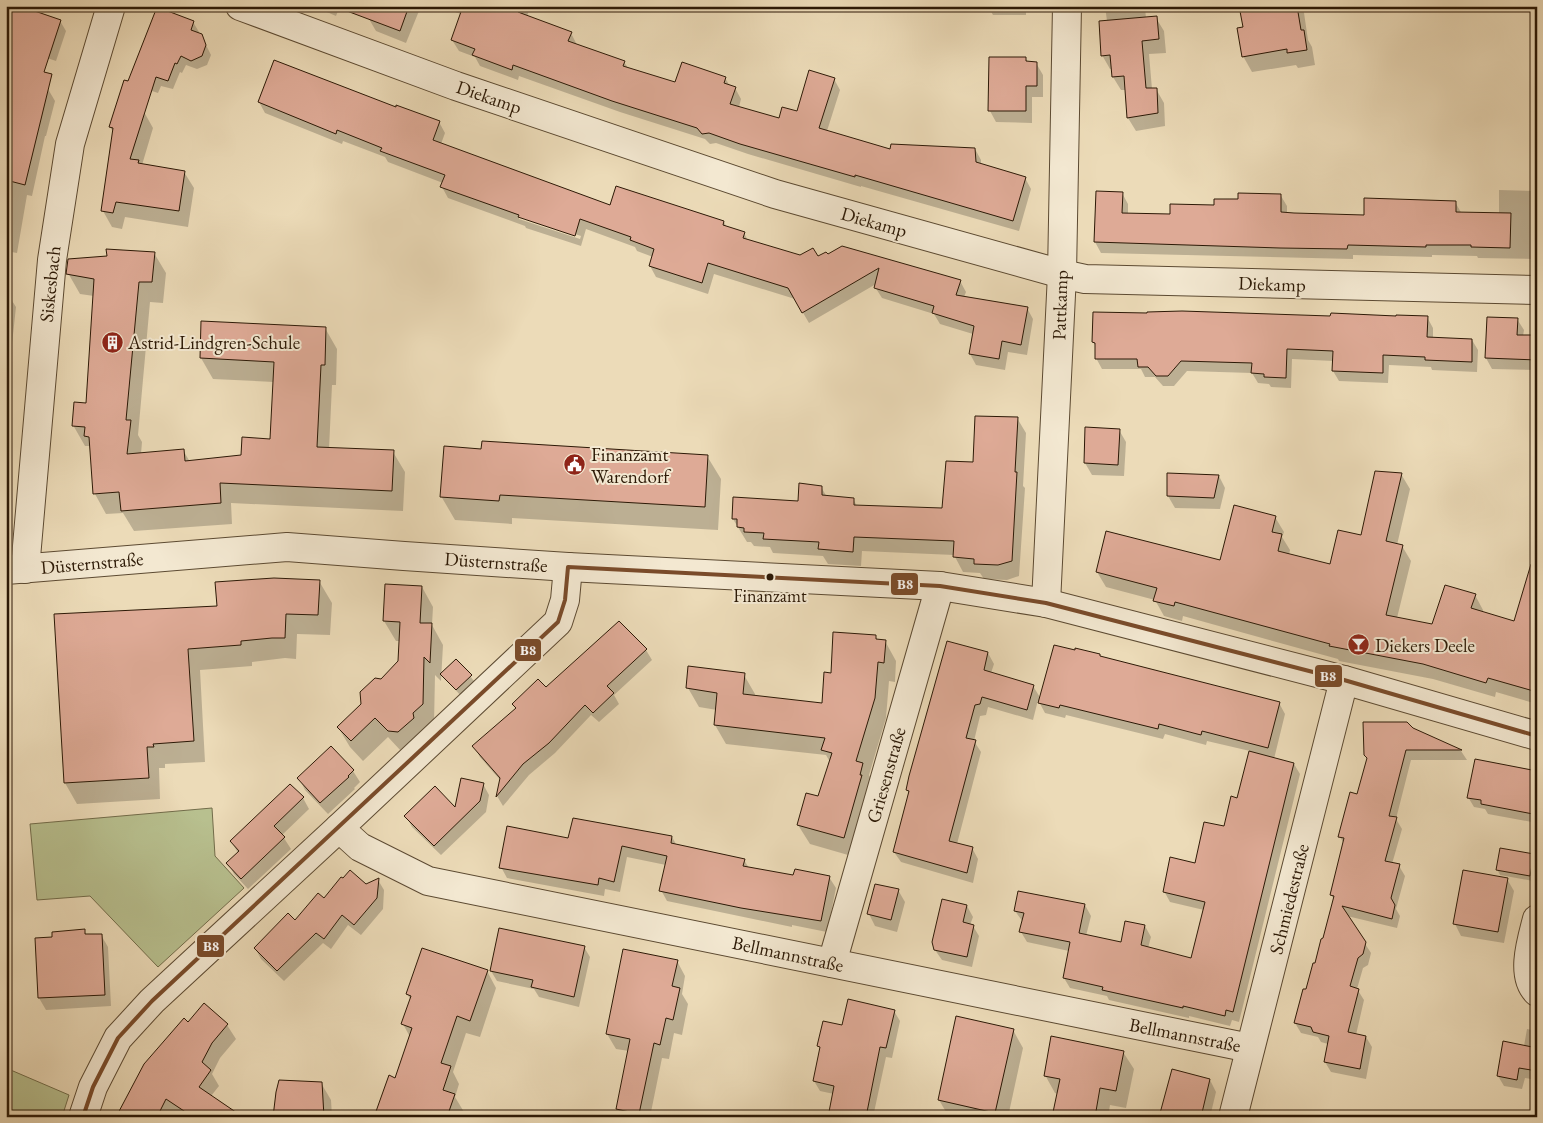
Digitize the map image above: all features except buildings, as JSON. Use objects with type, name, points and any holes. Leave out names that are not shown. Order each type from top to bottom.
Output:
[{"type":"street","name":"Siskesbach","points":[[16,569],[52,260],[70,144],[111,6]]},
{"type":"street","name":"Diekamp","points":[[240,6],[456,86],[775,194],[1062,274],[1085,279],[1537,290]]},
{"type":"street","name":"Pattkamp","points":[[1046,603],[1062,274],[1068,6]]},
{"type":"street","name":"Düsternstraße","points":[[16,569],[287,547],[568,567],[940,586],[1046,603],[1344,680],[1537,736]]},
{"type":"street","points":[[83,1117],[93,1087],[118,1038],[152,1001],[558,622],[565,600],[568,567]]},
{"type":"street","name":"Griesenstraße","points":[[832,963],[940,586]]},
{"type":"street","name":"Schmiedestraße","points":[[1233,1117],[1344,680]]},
{"type":"street","name":"Bellmannstraße","points":[[339,828],[360,846],[428,880],[1250,1048]]},
{"type":"street","points":[[1537,919],[1527,964],[1532,987],[1537,992]]},
{"type":"green space","points":[[212,808],[215,856],[244,888],[158,967],[90,896],[37,900],[30,824]]},
{"type":"green space","points":[[6,1068],[69,1095],[62,1117],[6,1117]]},
{"type":"transit line","name":"B8","points":[[83,1117],[93,1087],[118,1038],[152,1001],[558,622],[565,600],[568,567],[940,586],[1046,603],[1344,680],[1537,736]]},
{"type":"place","name":"Astrid-Lindgren-Schule","points":[[112,342]]},
{"type":"place","name":"Finanzamt Warendorf","points":[[575,465]]},
{"type":"place","name":"Finanzamt","points":[[770,577]]},
{"type":"place","name":"Diekers Deele","points":[[1359,645]]}]
